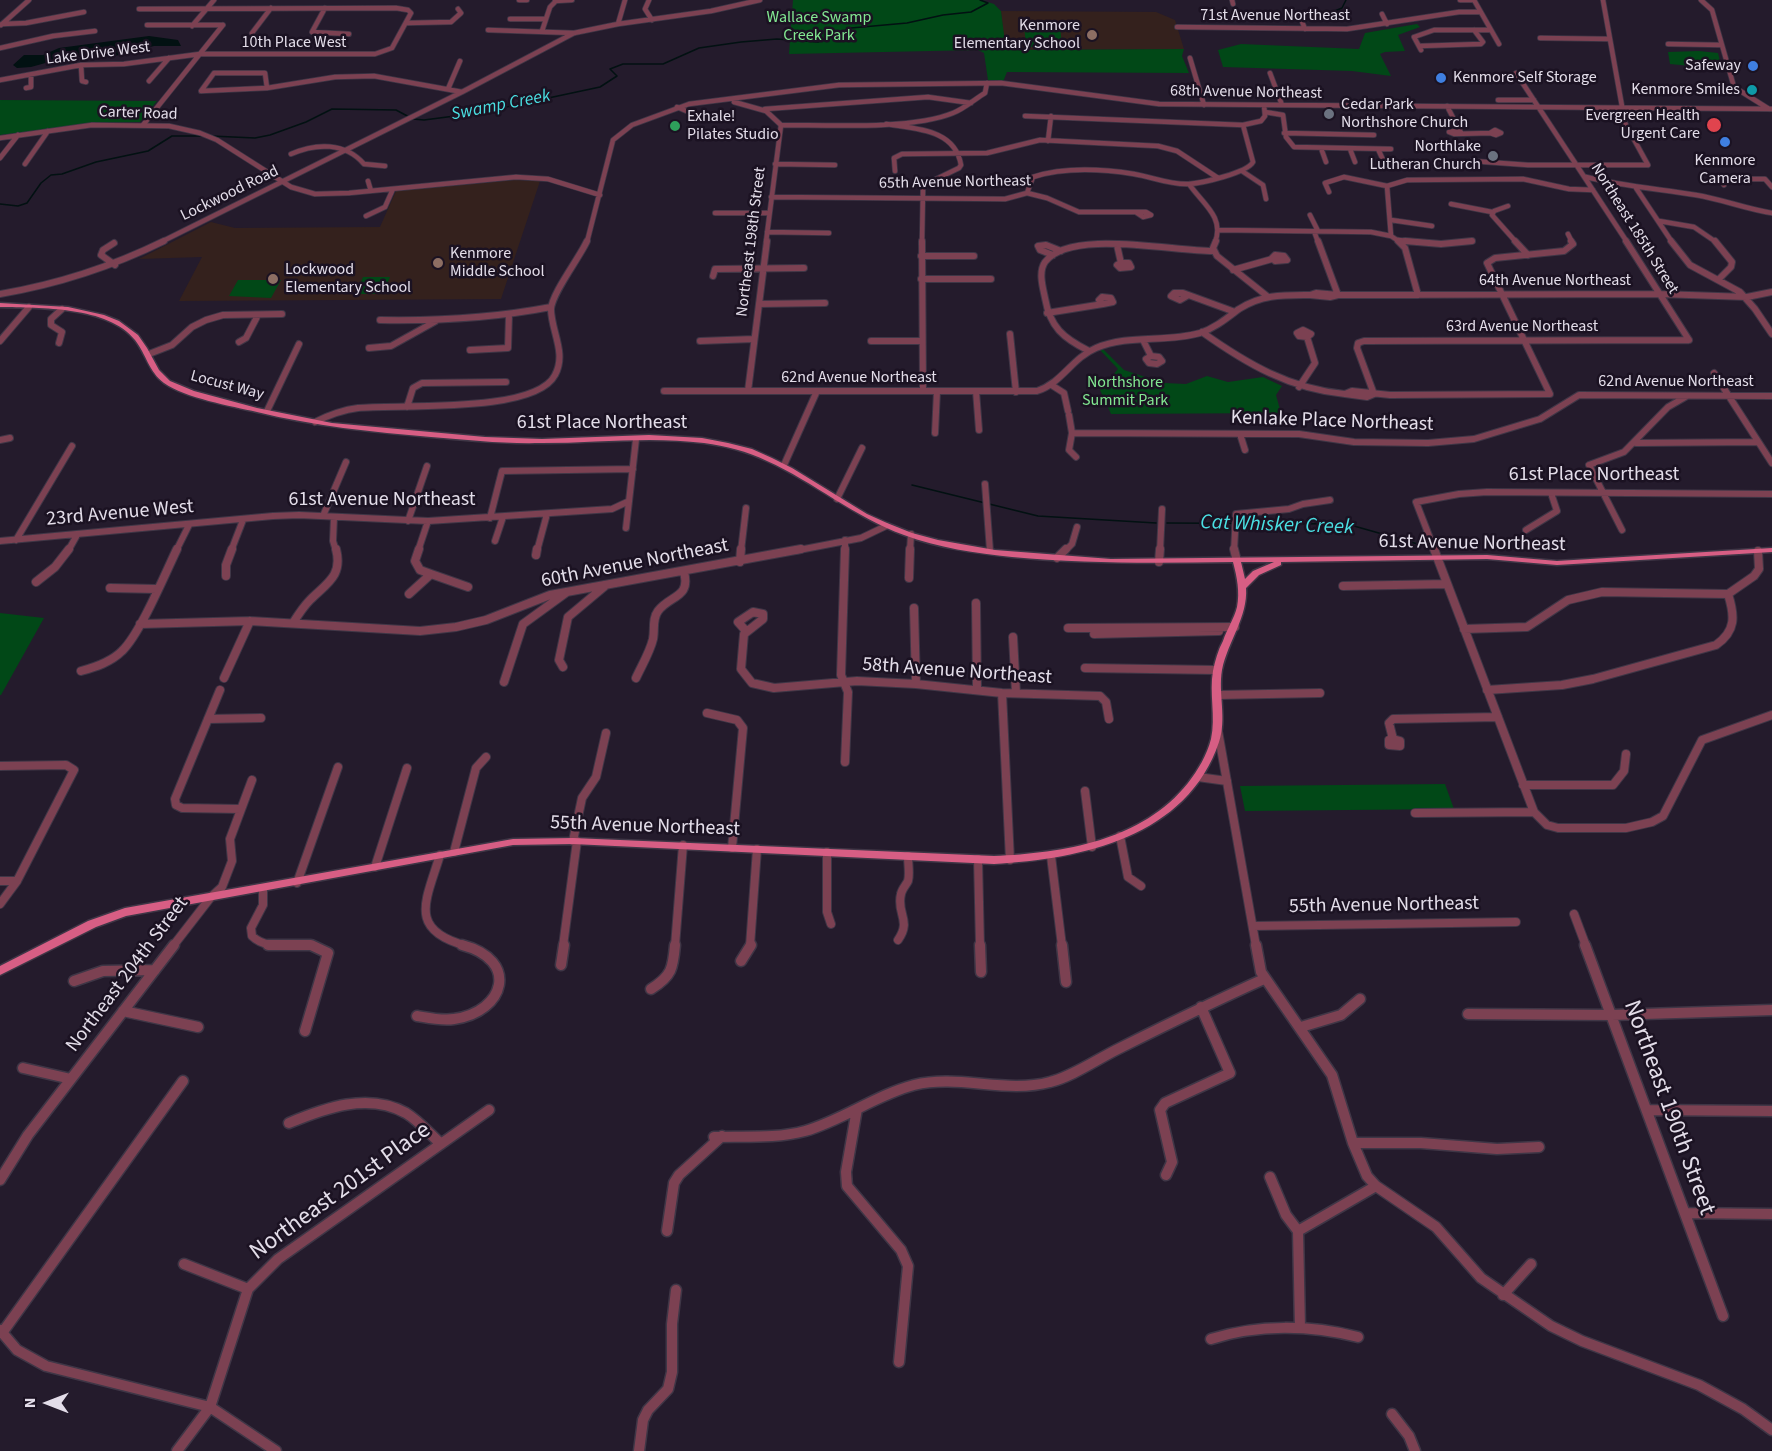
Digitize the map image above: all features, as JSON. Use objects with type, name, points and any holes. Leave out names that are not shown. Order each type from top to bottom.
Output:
[{"type":"main road","name":"Locust Way","points":[[0,305],[62,309],[97,316],[117,323],[133,333],[149,354],[158,374],[173,385],[194,394],[298,419]]},
{"type":"main road","name":"61st Place Northeast","points":[[298,419],[315,423],[490,440],[685,439],[723,444],[752,451],[784,465],[837,500],[886,526]]},
{"type":"main road","name":"61st Avenue Northeast","points":[[886,526],[911,534],[990,551],[1057,558],[1159,562],[1487,557],[1557,563],[1772,550]]},
{"type":"main road","points":[[1243,586],[1262,569],[1287,560]]},
{"type":"main road","points":[[1218,727],[1217,670],[1243,604],[1243,586],[1237,561]]},
{"type":"main road","name":"55th Avenue Northeast","points":[[0,970],[111,917],[149,907],[297,883],[513,842],[575,841],[1010,860],[1051,856],[1092,847],[1120,837],[1169,808],[1198,777],[1212,750],[1218,727]]},
{"type":"street","points":[[1,25],[29,0]]},
{"type":"street","points":[[192,26],[214,0]]},
{"type":"street","points":[[519,0],[527,0]]},
{"type":"street","points":[[542,31],[550,7],[556,1],[572,0]]},
{"type":"street","points":[[618,24],[625,0]]},
{"type":"street","points":[[649,0],[645,9],[652,20]]},
{"type":"street","points":[[267,88],[265,73],[214,73],[201,91],[255,90],[329,78],[380,76],[462,92],[575,33],[618,24],[711,11],[760,0]]},
{"type":"street","points":[[1460,0],[1474,0],[1499,44]]},
{"type":"street","points":[[1472,161],[1648,165],[1627,131],[1604,0]]},
{"type":"street","points":[[1701,0],[1712,10],[1734,87],[1771,110]]},
{"type":"street","points":[[240,8],[246,1]]},
{"type":"street","points":[[252,33],[271,8]]},
{"type":"street","points":[[325,8],[312,32],[349,34]]},
{"type":"street","points":[[139,9],[405,9],[411,13],[407,23],[451,22],[461,13],[458,9]]},
{"type":"street","points":[[1,25],[26,23],[84,12]]},
{"type":"street","name":"71st Avenue Northeast","points":[[1177,27],[1358,28],[1480,12]]},
{"type":"street","points":[[1299,14],[1305,29]]},
{"type":"street","points":[[1382,14],[1387,24]]},
{"type":"street","points":[[1429,17],[1443,30]]},
{"type":"street","points":[[519,19],[546,19]]},
{"type":"street","name":"10th Place West","points":[[200,54],[370,54],[388,51],[395,45],[407,23]]},
{"type":"street","points":[[143,124],[223,26],[147,25]]},
{"type":"street","points":[[488,30],[575,33]]},
{"type":"street","points":[[1474,30],[1483,42],[1481,44],[1420,48],[1414,37],[1431,31],[1443,30],[1474,30],[1490,30]]},
{"type":"street","points":[[0,48],[59,34],[95,31]]},
{"type":"street","points":[[1540,39],[1610,39]]},
{"type":"street","points":[[1668,44],[1722,45]]},
{"type":"street","name":"Lake Drive West","points":[[0,80],[81,65],[124,64],[200,54]]},
{"type":"street","points":[[150,81],[169,58]]},
{"type":"street","points":[[1190,58],[1204,105]]},
{"type":"street","points":[[448,89],[460,61]]},
{"type":"street","points":[[81,65],[82,81],[86,82]]},
{"type":"street","points":[[1270,73],[1282,105]]},
{"type":"street","name":"Northeast 185th Street","points":[[1516,73],[1586,177],[1689,340]]},
{"type":"street","points":[[26,88],[32,87],[32,75]]},
{"type":"street","points":[[765,109],[781,125],[886,124],[942,117],[971,103],[985,93],[987,83]]},
{"type":"street","name":"68th Avenue Northeast","points":[[551,307],[564,278],[586,242],[600,195],[611,145],[618,134],[632,125],[677,107],[838,85],[987,83],[1142,103],[1771,110]]},
{"type":"street","name":"Lockwood Road","points":[[0,294],[67,281],[115,265],[462,92]]},
{"type":"street","points":[[724,100],[765,109],[928,97],[971,103]]},
{"type":"street","points":[[1498,100],[1534,100]]},
{"type":"street","points":[[1025,116],[1243,125],[1261,121],[1265,112],[1264,105]]},
{"type":"street","points":[[1447,106],[1461,131],[1490,133]]},
{"type":"street","points":[[677,107],[691,113],[690,120]]},
{"type":"street","points":[[1265,112],[1283,115],[1287,142],[1294,147],[1391,149]]},
{"type":"street","points":[[1048,141],[1052,116]]},
{"type":"street","points":[[886,124],[943,136],[959,148],[962,154],[962,165],[926,184],[921,199],[923,391]]},
{"type":"street","name":"Carter Road","points":[[0,138],[92,125],[169,126],[200,133],[217,140],[283,182],[315,194],[532,177],[562,182],[600,195]]},
{"type":"street","name":"Northeast 198th Street","points":[[748,391],[781,125]]},
{"type":"street","points":[[1027,193],[1033,177],[1052,171],[1127,173],[1173,183],[1189,184],[1242,171],[1251,166],[1253,162],[1243,125]]},
{"type":"street","points":[[25,164],[48,131]]},
{"type":"street","points":[[1284,133],[1374,135]]},
{"type":"street","points":[[0,158],[18,135]]},
{"type":"street","points":[[895,171],[894,158],[897,155],[987,153],[1048,141],[1158,146],[1178,151],[1218,178]]},
{"type":"street","points":[[291,154],[300,149],[320,145],[346,151],[357,156],[364,164],[385,166]]},
{"type":"street","points":[[1321,148],[1326,162]]},
{"type":"street","points":[[1350,148],[1355,162]]},
{"type":"street","points":[[1378,149],[1384,162]]},
{"type":"street","points":[[775,164],[835,165]]},
{"type":"street","points":[[1242,171],[1263,184],[1266,199]]},
{"type":"street","points":[[1586,177],[1636,188],[1698,195],[1752,210],[1772,213]]},
{"type":"street","points":[[1329,192],[1325,183],[1335,178],[1354,178],[1388,186],[1407,180],[1523,179],[1569,189],[1593,190]]},
{"type":"street","points":[[1724,185],[1720,179],[1765,179],[1772,187]]},
{"type":"street","points":[[368,181],[371,191]]},
{"type":"street","points":[[1189,184],[1211,208],[1218,230],[1214,251]]},
{"type":"street","points":[[1388,186],[1391,236]]},
{"type":"street","points":[[1636,188],[1684,260],[1746,297],[1772,334]]},
{"type":"street","points":[[366,216],[385,207],[393,189]]},
{"type":"street","name":"65th Avenue Northeast","points":[[771,197],[1005,199],[1027,193],[1047,198],[1079,212],[1137,213]]},
{"type":"street","points":[[1451,204],[1492,212],[1508,206]]},
{"type":"street","points":[[1492,212],[1528,255]]},
{"type":"street","points":[[715,213],[769,213]]},
{"type":"street","points":[[1311,215],[1338,295]]},
{"type":"street","points":[[1391,220],[1432,226]]},
{"type":"street","points":[[1659,221],[1684,223],[1713,236],[1732,262],[1731,267],[1719,279]]},
{"type":"street","points":[[1218,230],[1371,232],[1391,236],[1405,248],[1418,295]]},
{"type":"street","points":[[767,232],[829,232]]},
{"type":"street","points":[[1202,332],[1268,375],[1299,387],[1345,394],[1365,391],[1374,394],[1550,394],[1488,266],[1490,259],[1564,250],[1573,244],[1568,234]]},
{"type":"street","points":[[1398,240],[1441,244],[1472,241]]},
{"type":"street","points":[[114,243],[103,250],[101,255],[115,265]]},
{"type":"street","points":[[1053,255],[1040,250],[1038,246],[1045,245],[1061,251]]},
{"type":"street","points":[[1117,245],[1121,263]]},
{"type":"street","points":[[1076,457],[1069,450],[1072,433],[1064,393],[1053,386],[1075,361],[1089,351],[1112,343],[1179,338],[1202,332],[1267,296],[1233,270],[1214,251],[1198,252],[1163,246],[1117,245],[1083,246],[1061,251],[1044,263],[1042,273],[1047,313],[1055,330],[1089,351]]},
{"type":"street","points":[[921,256],[974,256]]},
{"type":"street","points":[[1233,270],[1272,259]]},
{"type":"street","points":[[713,276],[715,268],[804,268]]},
{"type":"street","points":[[921,279],[991,279]]},
{"type":"street","name":"64th Avenue Northeast","points":[[1267,296],[1330,293],[1338,295],[1660,294],[1746,297],[1772,292]]},
{"type":"street","points":[[1187,296],[1235,312]]},
{"type":"street","points":[[759,304],[825,303]]},
{"type":"street","points":[[1047,313],[1064,312],[1103,303]]},
{"type":"street","points":[[0,341],[29,307]]},
{"type":"street","points":[[315,423],[344,410],[494,403],[534,392],[555,376],[558,368],[560,356],[551,307],[509,315],[437,321],[380,320]]},
{"type":"street","points":[[59,343],[62,332],[51,326],[51,319],[62,309]]},
{"type":"street","points":[[149,354],[172,345],[192,327],[206,320],[223,315],[282,314]]},
{"type":"street","points":[[239,342],[246,338],[258,315]]},
{"type":"street","points":[[470,350],[508,348],[509,315]]},
{"type":"street","points":[[369,348],[391,346],[437,321]]},
{"type":"street","points":[[1010,333],[1016,392]]},
{"type":"street","points":[[1299,387],[1315,363],[1307,337]]},
{"type":"street","points":[[700,341],[754,339]]},
{"type":"street","points":[[1143,340],[1151,356]]},
{"type":"street","name":"63rd Avenue Northeast","points":[[1374,394],[1357,345],[1369,341],[1689,340]]},
{"type":"street","points":[[871,341],[922,341]]},
{"type":"street","points":[[267,411],[299,344]]},
{"type":"street","points":[[1714,373],[1772,464]]},
{"type":"street","points":[[407,406],[413,388],[422,383],[506,382]]},
{"type":"street","name":"62nd Avenue Northeast","points":[[663,391],[1016,392],[1037,391],[1053,386]]},
{"type":"street","points":[[784,465],[817,391]]},
{"type":"street","points":[[935,433],[937,391]]},
{"type":"street","points":[[976,391],[979,430]]},
{"type":"street","name":"62nd Avenue Northeast","points":[[1580,395],[1772,396]]},
{"type":"street","name":"Kenlake Place Northeast","points":[[1072,433],[1299,434],[1354,442],[1428,443],[1474,439],[1540,419],[1580,395]]},
{"type":"street","points":[[1622,531],[1589,465],[1596,460],[1621,454],[1636,443],[1653,420],[1669,405],[1692,395]]},
{"type":"street","points":[[1240,434],[1245,450]]},
{"type":"street","points":[[0,440],[10,438]]},
{"type":"street","points":[[626,528],[627,501],[630,496],[636,439]]},
{"type":"street","points":[[1636,443],[1758,442]]},
{"type":"street","points":[[16,540],[72,446]]},
{"type":"street","points":[[837,500],[862,448]]},
{"type":"street","points":[[323,516],[346,462]]},
{"type":"street","points":[[408,521],[427,466]]},
{"type":"street","points":[[490,518],[502,471],[633,469]]},
{"type":"street","points":[[985,483],[990,551]]},
{"type":"street","name":"61st Place Northeast","points":[[1437,558],[1416,502],[1471,493],[1772,494]]},
{"type":"street","points":[[1526,530],[1557,511],[1551,493]]},
{"type":"street","points":[[1237,561],[1233,545],[1236,514],[1289,509],[1303,504],[1330,500]]},
{"type":"street","name":"61st Avenue Northeast","points":[[243,520],[285,516],[408,521],[490,518],[612,509],[627,501]]},
{"type":"street","points":[[740,562],[746,508]]},
{"type":"street","points":[[1159,562],[1162,509]]},
{"type":"street","points":[[536,555],[548,514]]},
{"type":"street","points":[[293,623],[336,573],[339,561],[333,541],[334,517]]},
{"type":"street","points":[[495,541],[503,517]]},
{"type":"street","points":[[226,576],[226,565],[243,520]]},
{"type":"street","name":"23rd Avenue West","points":[[0,541],[243,520]]},
{"type":"street","points":[[428,521],[415,561],[420,570],[468,587]]},
{"type":"street","points":[[81,671],[102,665],[123,651],[140,624],[189,525]]},
{"type":"street","name":"60th Avenue Northeast","points":[[140,624],[250,621],[420,632],[486,620],[537,599],[568,591],[740,562],[872,534],[886,526]]},
{"type":"street","points":[[1057,558],[1072,544],[1077,527]]},
{"type":"street","points":[[909,578],[911,534]]},
{"type":"street","points":[[36,582],[62,562],[77,535]]},
{"type":"street","points":[[846,540],[841,675],[848,692],[846,762]]},
{"type":"street","points":[[1464,629],[1527,627],[1568,600],[1602,592],[1728,594],[1754,576],[1759,569],[1758,551]]},
{"type":"street","points":[[1437,558],[1534,812],[1547,825],[1558,828],[1625,828],[1654,822],[1663,816],[1702,740],[1772,715]]},
{"type":"street","points":[[636,678],[652,640],[653,620],[663,605],[685,589],[687,580],[684,572]]},
{"type":"street","points":[[409,594],[431,574]]},
{"type":"street","points":[[1343,586],[1447,584]]},
{"type":"street","points":[[563,667],[559,660],[568,617],[606,585]]},
{"type":"street","points":[[110,588],[157,590]]},
{"type":"street","points":[[504,682],[523,624],[568,591]]},
{"type":"street","points":[[1488,690],[1572,683],[1716,645],[1731,633],[1734,626],[1735,615],[1728,594]]},
{"type":"street","points":[[976,603],[977,690]]},
{"type":"street","points":[[914,608],[916,684]]},
{"type":"street","points":[[224,678],[250,621]]},
{"type":"street","points":[[1068,628],[1234,629]]},
{"type":"street","points":[[1094,634],[1234,629]]},
{"type":"street","name":"58th Avenue Northeast","points":[[746,631],[741,669],[752,683],[763,687],[790,688],[844,683],[916,684],[1002,693],[1100,696],[1106,702],[1109,719]]},
{"type":"street","points":[[1014,637],[1016,693]]},
{"type":"street","points":[[1085,668],[1217,670]]},
{"type":"street","points":[[220,690],[175,799],[176,805],[182,808],[240,809]]},
{"type":"street","points":[[1002,693],[1010,860]]},
{"type":"street","points":[[1216,695],[1320,693]]},
{"type":"street","points":[[707,712],[737,720],[743,728],[732,848]]},
{"type":"street","points":[[1393,739],[1389,723],[1393,719],[1498,717]]},
{"type":"street","points":[[208,719],[261,718]]},
{"type":"street","points":[[1218,727],[1258,962],[1264,979],[1301,1027],[1332,1076],[1362,1167],[1376,1186],[1436,1227],[1481,1278],[1551,1326],[1581,1341],[1699,1385],[1743,1409],[1772,1430]]},
{"type":"street","points":[[561,965],[582,798],[596,777],[606,733]]},
{"type":"street","points":[[1524,785],[1613,785],[1618,781],[1627,763],[1626,754]]},
{"type":"street","points":[[454,852],[476,768],[486,757]]},
{"type":"street","points":[[0,766],[66,765],[74,770],[17,881],[0,904]]},
{"type":"street","points":[[297,883],[338,767]]},
{"type":"street","points":[[375,867],[407,768]]},
{"type":"street","points":[[1198,777],[1227,781]]},
{"type":"street","name":"Northeast 204th Street","points":[[0,1179],[14,1155],[71,1079],[211,897],[222,887],[232,861],[230,839],[252,780]]},
{"type":"street","points":[[1085,791],[1092,847]]},
{"type":"street","points":[[1416,813],[1534,812]]},
{"type":"street","points":[[1120,837],[1128,877],[1141,886]]},
{"type":"street","points":[[651,989],[664,981],[673,968],[683,845]]},
{"type":"street","points":[[741,961],[752,941],[757,849]]},
{"type":"street","points":[[827,852],[827,912],[831,924]]},
{"type":"street","points":[[417,1016],[445,1022],[476,1013],[489,1003],[500,982],[490,955],[482,950],[442,938],[432,931],[427,909],[440,855]]},
{"type":"street","points":[[898,940],[905,930],[905,920],[901,915],[901,894],[909,880],[908,856]]},
{"type":"street","points":[[1051,856],[1066,982]]},
{"type":"street","points":[[978,859],[981,972]]},
{"type":"street","points":[[0,881],[17,881]]},
{"type":"street","points":[[263,889],[261,909],[253,922],[251,932],[253,938],[259,942],[289,946],[309,944],[323,948],[328,953],[305,1031]]},
{"type":"street","name":"Northeast 190th Street","points":[[1574,914],[1723,1316]]},
{"type":"street","name":"55th Avenue Northeast","points":[[1253,926],[1516,922]]},
{"type":"street","points":[[74,981],[88,973],[104,969],[155,970]]},
{"type":"street","points":[[667,1231],[674,1183],[679,1175],[718,1136],[785,1134],[806,1131],[901,1088],[921,1083],[948,1080],[1027,1086],[1052,1082],[1201,1007],[1264,979]]},
{"type":"street","points":[[1301,1027],[1329,1021],[1352,1008],[1360,999]]},
{"type":"street","points":[[1166,1175],[1172,1162],[1160,1110],[1165,1103],[1230,1073],[1201,1007]]},
{"type":"street","points":[[1468,1014],[1612,1016],[1772,1010]]},
{"type":"street","points":[[123,1011],[198,1027]]},
{"type":"street","points":[[23,1068],[71,1079]]},
{"type":"street","points":[[183,1081],[1,1331],[17,1350],[46,1366],[210,1407],[276,1451]]},
{"type":"street","points":[[289,1123],[323,1108],[348,1103],[367,1103],[388,1106],[406,1113],[441,1144]]},
{"type":"street","points":[[857,1109],[846,1172],[847,1186],[901,1250],[908,1266],[899,1362]]},
{"type":"street","name":"Northeast 201st Place","points":[[177,1451],[210,1407],[248,1289],[278,1259],[489,1110]]},
{"type":"street","points":[[1647,1110],[1772,1111]]},
{"type":"street","points":[[1353,1143],[1421,1143],[1497,1149],[1539,1147]]},
{"type":"street","points":[[1270,1177],[1286,1215],[1298,1231],[1299,1328]]},
{"type":"street","points":[[1298,1231],[1376,1186]]},
{"type":"street","points":[[1685,1213],[1772,1214]]},
{"type":"street","points":[[184,1264],[248,1289]]},
{"type":"street","points":[[1503,1295],[1531,1264]]},
{"type":"street","points":[[639,1451],[643,1419],[648,1410],[668,1389],[672,1372],[672,1324],[676,1290]]},
{"type":"street","points":[[1211,1339],[1227,1332],[1299,1328],[1338,1331],[1358,1337]]},
{"type":"street","points":[[1392,1414],[1409,1436],[1415,1451]]},
{"type":"shaded area","name":"Kenmore Elementary School","points":[[1001,11],[1156,12],[1175,20],[1184,49],[1005,50]]},
{"type":"shaded area","points":[[149,36],[178,40],[181,46],[154,46],[111,57],[67,57],[31,67],[17,68],[13,65],[24,55],[43,55],[59,48]]},
{"type":"shaded area","points":[[515,180],[540,181],[501,299],[179,301],[202,257],[139,259],[211,222],[235,228],[380,227],[396,191]]},
{"type":"green space","name":"Wallace Swamp Creek Park","points":[[793,0],[981,0],[994,4],[1001,11],[1006,50],[1184,49],[1182,56],[1189,73],[1007,72],[1003,82],[988,80],[984,53],[978,50],[789,54]]},
{"type":"green space","points":[[1417,24],[1420,27],[1398,35],[1405,51],[1380,54],[1391,76],[1352,71],[1223,67],[1218,50],[1241,44],[1359,49],[1365,33]]},
{"type":"green space","points":[[1024,25],[1060,25],[1062,47],[1026,47]]},
{"type":"green space","points":[[1668,52],[1718,53],[1722,69],[1670,64]]},
{"type":"green space","points":[[0,100],[157,101],[140,122],[95,123],[0,135]]},
{"type":"green space","points":[[363,277],[390,277],[383,294],[356,294]]},
{"type":"green space","points":[[238,280],[281,280],[271,298],[229,296]]},
{"type":"green space","name":"Northshore Summit Park","points":[[1103,349],[1124,370],[1164,383],[1186,384],[1207,376],[1228,382],[1263,377],[1282,386],[1276,395],[1281,413],[1111,414],[1100,390],[1118,369],[1100,350]]},
{"type":"green space","points":[[0,613],[44,618],[1,695],[0,695]]},
{"type":"green space","points":[[1445,784],[1454,809],[1245,811],[1240,786]]},
{"type":"waterway","name":"Swamp Creek","points":[[211,136],[255,138],[270,135],[306,122],[332,109],[396,110],[413,119],[424,120],[478,113],[600,87],[617,76],[610,69],[623,64],[663,64],[699,48],[741,42],[777,39],[818,42],[851,28],[907,23],[971,12],[988,3],[980,0]]},
{"type":"waterway","points":[[1315,19],[1342,8],[1346,0]]},
{"type":"waterway","name":"Swamp Creek","points":[[0,204],[18,206],[27,203],[41,183],[51,175],[62,174],[96,162],[148,151],[172,136],[202,136]]},
{"type":"waterway","name":"Cat Whisker Creek","points":[[912,485],[1038,516],[1156,523]]},
{"type":"waterway","name":"Cat Whisker Creek","points":[[1167,523],[1347,524],[1421,545]]},
{"type":"place","name":"Kenmore Elementary School","points":[[1092,35]]},
{"type":"place","name":"Safeway","points":[[1753,66]]},
{"type":"place","name":"Kenmore Self Storage","points":[[1441,78]]},
{"type":"place","name":"Kenmore Smiles","points":[[1752,90]]},
{"type":"place","name":"Cedar Park Northshore Church","points":[[1329,114]]},
{"type":"place","name":"Evergreen Health Urgent Care","points":[[1714,125]]},
{"type":"place","name":"Exhale! Pilates Studio","points":[[675,126]]},
{"type":"place","name":"Kenmore Camera","points":[[1725,142]]},
{"type":"place","name":"Northlake Lutheran Church","points":[[1493,156]]},
{"type":"place","name":"Kenmore Middle School","points":[[438,263]]},
{"type":"place","name":"Lockwood Elementary School","points":[[273,279]]}]
